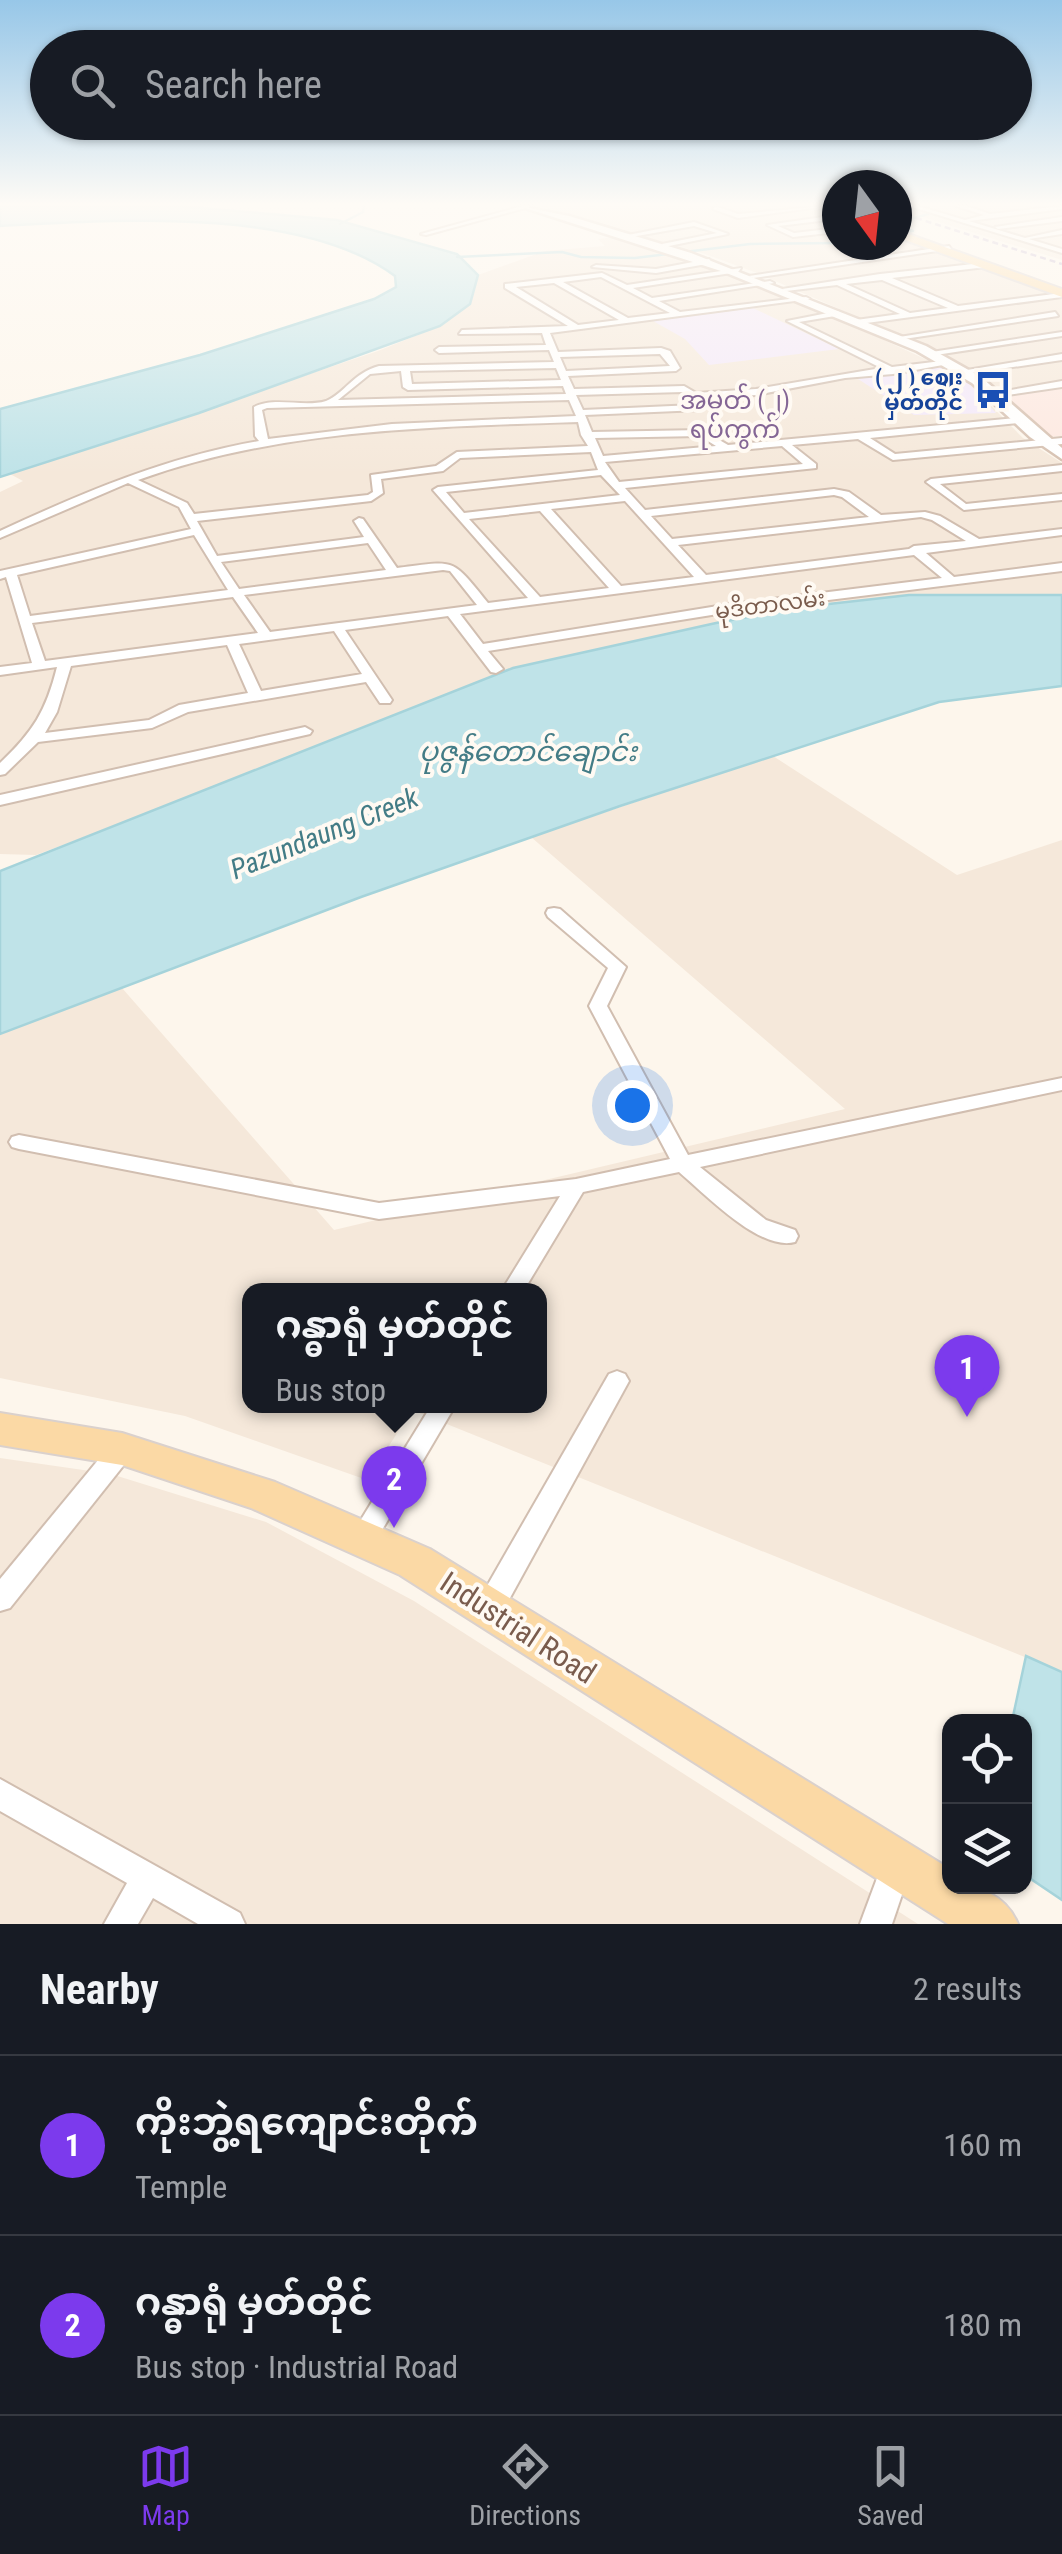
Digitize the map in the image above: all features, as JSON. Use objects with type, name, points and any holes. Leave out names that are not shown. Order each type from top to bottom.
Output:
[{"type":"main road","points":[[800,296],[965,371],[1016,420],[1062,455]]},
{"type":"main road","name":"Industrial Road","points":[[0,1428],[122,1449],[260,1494],[414,1562],[994,1924]]},
{"type":"street","points":[[524,296],[576,327]]},
{"type":"street","points":[[582,296],[628,321]]},
{"type":"street","points":[[643,296],[680,315]]},
{"type":"street","points":[[651,300],[680,296]]},
{"type":"street","points":[[866,296],[909,315]]},
{"type":"street","points":[[926,296],[958,309]]},
{"type":"street","points":[[858,322],[1044,296]]},
{"type":"street","points":[[404,368],[438,350],[466,328],[545,331],[806,298]]},
{"type":"street","points":[[1019,301],[1059,316]]},
{"type":"street","points":[[838,313],[791,320],[893,371]]},
{"type":"street","points":[[897,338],[1059,316]]},
{"type":"street","points":[[545,331],[604,472],[701,578]]},
{"type":"street","points":[[929,353],[1062,334]]},
{"type":"street","points":[[0,535],[128,479],[201,456],[266,444],[409,427],[700,408],[684,389],[561,373],[438,350]]},
{"type":"street","points":[[266,444],[260,436],[260,406],[328,404],[561,373],[661,352],[667,353],[676,370],[561,373],[404,368],[367,372],[328,404]]},
{"type":"street","points":[[965,371],[1062,356]]},
{"type":"street","points":[[693,396],[756,392],[833,377],[950,363]]},
{"type":"street","points":[[404,368],[408,387],[561,373]]},
{"type":"street","points":[[992,394],[1062,384]]},
{"type":"street","points":[[190,518],[372,498],[378,493],[375,477],[439,469],[457,455],[726,448],[1016,420]]},
{"type":"street","points":[[504,422],[520,452]]},
{"type":"street","points":[[586,435],[702,433],[726,448]]},
{"type":"street","points":[[859,435],[892,457],[1062,441]]},
{"type":"street","points":[[616,486],[812,466],[783,442]]},
{"type":"street","points":[[1062,468],[931,482],[964,508],[1062,497]]},
{"type":"street","points":[[534,599],[438,490],[604,472]]},
{"type":"street","points":[[128,479],[179,502],[213,560],[266,635]]},
{"type":"street","points":[[641,514],[834,492],[846,494],[878,518]]},
{"type":"street","points":[[463,516],[626,498]]},
{"type":"street","points":[[543,508],[616,588]]},
{"type":"street","points":[[667,543],[927,515],[975,542]]},
{"type":"street","points":[[359,521],[393,572]]},
{"type":"street","points":[[40,666],[26,620],[5,574],[197,531]]},
{"type":"street","points":[[0,671],[1062,532]]},
{"type":"street","points":[[213,560],[372,539]]},
{"type":"street","points":[[914,550],[952,581]]},
{"type":"street","points":[[26,620],[450,566],[484,606]]},
{"type":"street","name":"မုဒိတာလမ်း","points":[[480,648],[724,609],[1062,568]]},
{"type":"street","points":[[450,610],[496,668]]},
{"type":"street","points":[[336,625],[385,700]]},
{"type":"street","points":[[231,640],[256,696]]},
{"type":"street","points":[[0,771],[35,738],[53,712],[65,663]]},
{"type":"street","points":[[35,738],[152,724],[184,708],[370,677]]},
{"type":"street","points":[[0,800],[305,732]]},
{"type":"street","points":[[554,913],[617,967],[598,1006],[682,1163],[758,1226],[787,1236]]},
{"type":"street","points":[[19,1142],[379,1210],[576,1186],[1062,1084]]},
{"type":"street","points":[[516,1283],[576,1186]]},
{"type":"street","points":[[488,1609],[617,1381]]},
{"type":"street","points":[[362,1540],[439,1413]]},
{"type":"street","points":[[0,1599],[122,1449]]},
{"type":"street","points":[[0,1794],[228,1924]]},
{"type":"street","points":[[876,1924],[897,1865]]},
{"type":"street","points":[[120,1924],[147,1878]]},
{"type":"shaded area","points":[[472,296],[782,296],[962,376],[1023,438],[1062,463],[1062,595],[909,595],[802,607],[513,668],[205,792],[36,855],[0,854],[0,492],[23,481],[10,474],[378,351],[440,326],[470,304]]},
{"type":"shaded area","points":[[809,296],[1062,296],[1062,388],[1002,397],[978,373]]},
{"type":"shaded area","points":[[753,308],[839,349],[709,365],[685,339],[653,321]]},
{"type":"shaded area","points":[[940,366],[962,376],[996,413],[914,415],[858,379]]},
{"type":"shaded area","points":[[1062,388],[1062,436],[1048,437],[1002,397]]},
{"type":"shaded area","points":[[773,756],[957,875],[1062,840],[1062,1672],[419,1413],[547,1413],[547,1283],[242,1283],[242,1413],[410,1413],[367,1480],[185,1416],[0,1378],[0,1034],[122,988],[334,1230],[845,1109],[531,837]]},
{"type":"shaded area","points":[[0,1458],[111,1474],[266,1522],[414,1601],[918,1924],[0,1924]]},
{"type":"water","points":[[380,296],[472,296],[470,304],[440,326],[199,413],[0,477],[0,409],[200,355]]},
{"type":"water","name":"ပုဇွန်တောင်ချောင်း","points":[[909,595],[1062,595],[1062,686],[939,702],[620,806],[361,897],[0,1034],[0,871],[513,668],[802,607]]},
{"type":"water","points":[[1026,1656],[1062,1672],[1062,1900],[1032,1880],[1032,1714],[1014,1714]]},
{"type":"place","name":"( ၂ ) ဈေး မှတ်တိုင်","points":[[993,390]]},
{"type":"place","name":"ကိုးဘွဲ့ရကျောင်းတိုက်","points":[[967,1417]]},
{"type":"place","name":"ဂန္ဓာရုံ မှတ်တိုင်","points":[[394,1528]]},
{"type":"district","name":"အမှတ် (၂) ရပ်ကွက်","points":[[735,414]]},
{"type":"water label","name":"Pazundaung Creek","points":[[324,833]]}]
